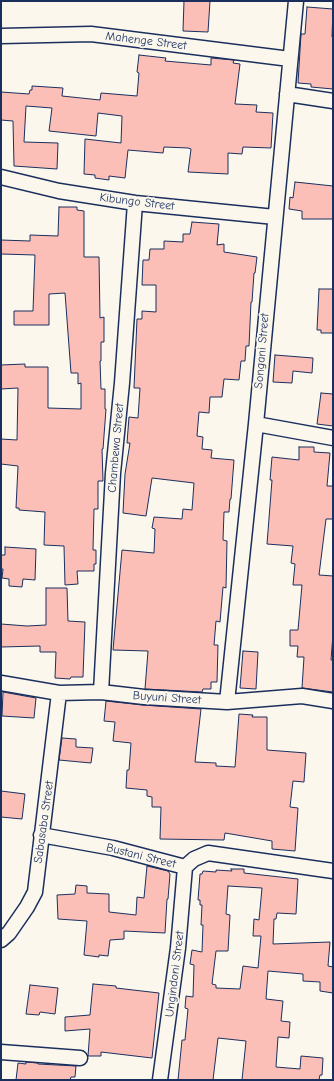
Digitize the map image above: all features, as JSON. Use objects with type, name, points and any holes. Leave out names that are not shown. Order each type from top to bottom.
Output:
[{"type":"street","name":"Songani Street","points":[[227,702],[256,424],[296,1]]},
{"type":"street","name":"Mahenge Street","points":[[1,36],[91,34],[290,59]]},
{"type":"street","points":[[287,94],[333,101]]},
{"type":"street","name":"Kibungo Street","points":[[1,177],[59,191],[135,204],[275,217]]},
{"type":"street","name":"Chambewa Street","points":[[101,692],[113,473],[122,383],[135,204]]},
{"type":"street","points":[[256,424],[333,438]]},
{"type":"street","name":"Buyuni Street","points":[[1,683],[59,693],[101,692],[144,697],[227,702],[302,696],[333,701]]},
{"type":"street","name":"Sabasaba Street","points":[[1,940],[9,934],[35,892],[59,693]]},
{"type":"street","name":"Bustani Street","points":[[41,835],[113,848],[185,867],[194,859],[208,854],[333,871]]},
{"type":"street","name":"Ungindoni Street","points":[[160,1080],[178,948],[185,867]]},
{"type":"street","points":[[1,1052],[80,1058]]},
{"type":"building","points":[[184,1],[210,1],[208,32],[183,31]]},
{"type":"building","points":[[307,7],[333,9],[333,89],[311,87],[311,84],[298,83],[301,34],[305,34]]},
{"type":"building","points":[[139,55],[166,58],[165,61],[211,65],[211,58],[234,60],[233,63],[240,64],[235,104],[257,105],[256,112],[273,113],[271,148],[243,147],[242,154],[228,153],[228,174],[188,172],[191,149],[188,148],[164,147],[163,153],[128,150],[125,178],[109,176],[109,180],[95,178],[95,175],[84,174],[85,139],[121,143],[122,116],[98,113],[96,136],[49,131],[52,108],[26,106],[24,142],[58,143],[57,169],[14,166],[13,121],[1,120],[1,92],[29,94],[30,90],[32,90],[32,86],[63,88],[62,96],[100,100],[101,93],[137,96]]},
{"type":"building","points":[[295,182],[333,186],[333,219],[302,219],[302,211],[289,209],[290,197],[293,198]]},
{"type":"building","points":[[59,207],[77,207],[77,210],[84,211],[84,257],[99,257],[100,318],[104,317],[104,342],[101,342],[100,361],[101,389],[105,389],[106,409],[102,449],[103,481],[98,481],[98,509],[94,509],[93,550],[96,550],[96,564],[94,564],[94,571],[77,571],[78,584],[65,585],[64,546],[44,545],[45,512],[19,510],[19,508],[16,508],[18,466],[1,464],[1,439],[17,440],[18,388],[1,389],[1,365],[25,364],[25,367],[48,367],[48,408],[81,409],[81,383],[78,384],[78,373],[71,373],[65,293],[49,294],[49,325],[14,325],[14,311],[33,311],[35,255],[1,254],[1,240],[30,241],[30,235],[58,236]]},
{"type":"building","points":[[192,222],[219,224],[217,245],[224,244],[224,252],[257,257],[251,302],[249,346],[246,346],[245,361],[241,361],[239,380],[224,379],[222,397],[210,397],[209,413],[199,412],[197,436],[203,437],[202,449],[212,450],[211,458],[234,460],[229,512],[224,512],[223,540],[227,541],[226,588],[223,587],[220,622],[216,621],[214,645],[218,645],[217,682],[211,682],[211,689],[203,689],[202,692],[145,689],[148,651],[113,650],[122,550],[154,553],[155,529],[152,528],[154,517],[182,519],[183,509],[192,510],[194,483],[152,478],[146,516],[123,513],[125,474],[130,443],[127,443],[129,417],[138,418],[140,388],[134,388],[137,319],[142,319],[142,311],[156,312],[156,285],[142,285],[143,260],[149,260],[150,249],[164,249],[164,241],[183,242],[183,234],[190,234]]},
{"type":"building","points":[[319,289],[333,289],[333,333],[321,333],[321,330],[317,330]]},
{"type":"building","points":[[275,355],[313,358],[312,373],[293,371],[292,383],[273,382]]},
{"type":"building","points":[[321,393],[333,394],[333,426],[317,424]]},
{"type":"building","points":[[299,447],[314,447],[314,452],[330,453],[327,486],[333,486],[333,519],[326,519],[319,575],[333,576],[333,634],[331,660],[333,660],[333,692],[302,688],[304,657],[297,657],[298,646],[290,646],[290,630],[298,630],[302,585],[293,585],[295,564],[291,563],[293,546],[267,544],[272,480],[270,480],[272,457],[299,460]]},
{"type":"building","points":[[5,547],[36,549],[35,580],[23,579],[22,587],[9,586],[9,579],[2,578],[3,569],[1,569],[1,555],[5,555]]},
{"type":"building","points":[[46,588],[67,588],[68,621],[85,622],[83,677],[71,677],[70,679],[55,678],[56,652],[40,652],[40,646],[1,647],[1,624],[27,626],[46,625]]},
{"type":"building","points":[[243,651],[258,652],[256,689],[240,688]]},
{"type":"building","points":[[3,692],[36,698],[34,718],[2,716]]},
{"type":"building","points":[[106,701],[201,709],[195,762],[216,763],[216,766],[235,767],[239,714],[253,715],[252,717],[267,717],[267,750],[306,753],[304,782],[293,781],[290,807],[298,808],[295,851],[272,849],[272,841],[225,833],[224,840],[160,839],[161,807],[152,807],[152,797],[147,796],[147,790],[126,788],[131,743],[113,741],[115,722],[104,721]]},
{"type":"building","points":[[62,738],[76,739],[76,747],[93,748],[91,763],[59,760]]},
{"type":"building","points":[[1,791],[25,794],[22,819],[1,817]]},
{"type":"building","points":[[147,866],[168,871],[170,874],[165,933],[124,931],[124,939],[110,940],[108,956],[99,955],[99,957],[84,955],[87,921],[58,919],[57,895],[75,894],[76,885],[87,886],[87,893],[109,894],[109,912],[136,915],[137,897],[144,898]]},
{"type":"building","points":[[231,869],[244,869],[244,873],[298,879],[296,914],[277,913],[276,919],[274,919],[273,944],[330,942],[328,966],[333,967],[333,993],[320,991],[320,982],[303,981],[303,974],[268,971],[266,999],[283,1001],[281,1021],[290,1022],[289,1038],[278,1037],[276,1067],[300,1069],[301,1056],[323,1058],[322,1075],[320,1075],[319,1080],[242,1080],[246,1041],[218,1038],[213,1080],[178,1080],[182,1040],[185,1040],[188,1009],[185,1008],[186,996],[193,997],[194,965],[190,964],[192,950],[202,952],[202,905],[200,905],[200,900],[198,900],[200,874],[202,874],[203,871],[232,871]],"holes":[[[228,886],[262,888],[259,920],[254,919],[253,936],[261,936],[258,968],[243,966],[240,989],[216,988],[216,985],[212,984],[216,951],[228,951],[230,915],[226,914]]]},
{"type":"building","points":[[93,984],[159,993],[152,1058],[101,1052],[101,1056],[88,1056],[90,1029],[65,1031],[65,1017],[90,1015]]},
{"type":"building","points":[[30,985],[58,988],[55,1014],[40,1012],[39,1015],[26,1014]]},
{"type":"building","points":[[26,1062],[76,1066],[75,1077],[71,1077],[70,1080],[16,1080],[18,1063],[26,1064]]}]
